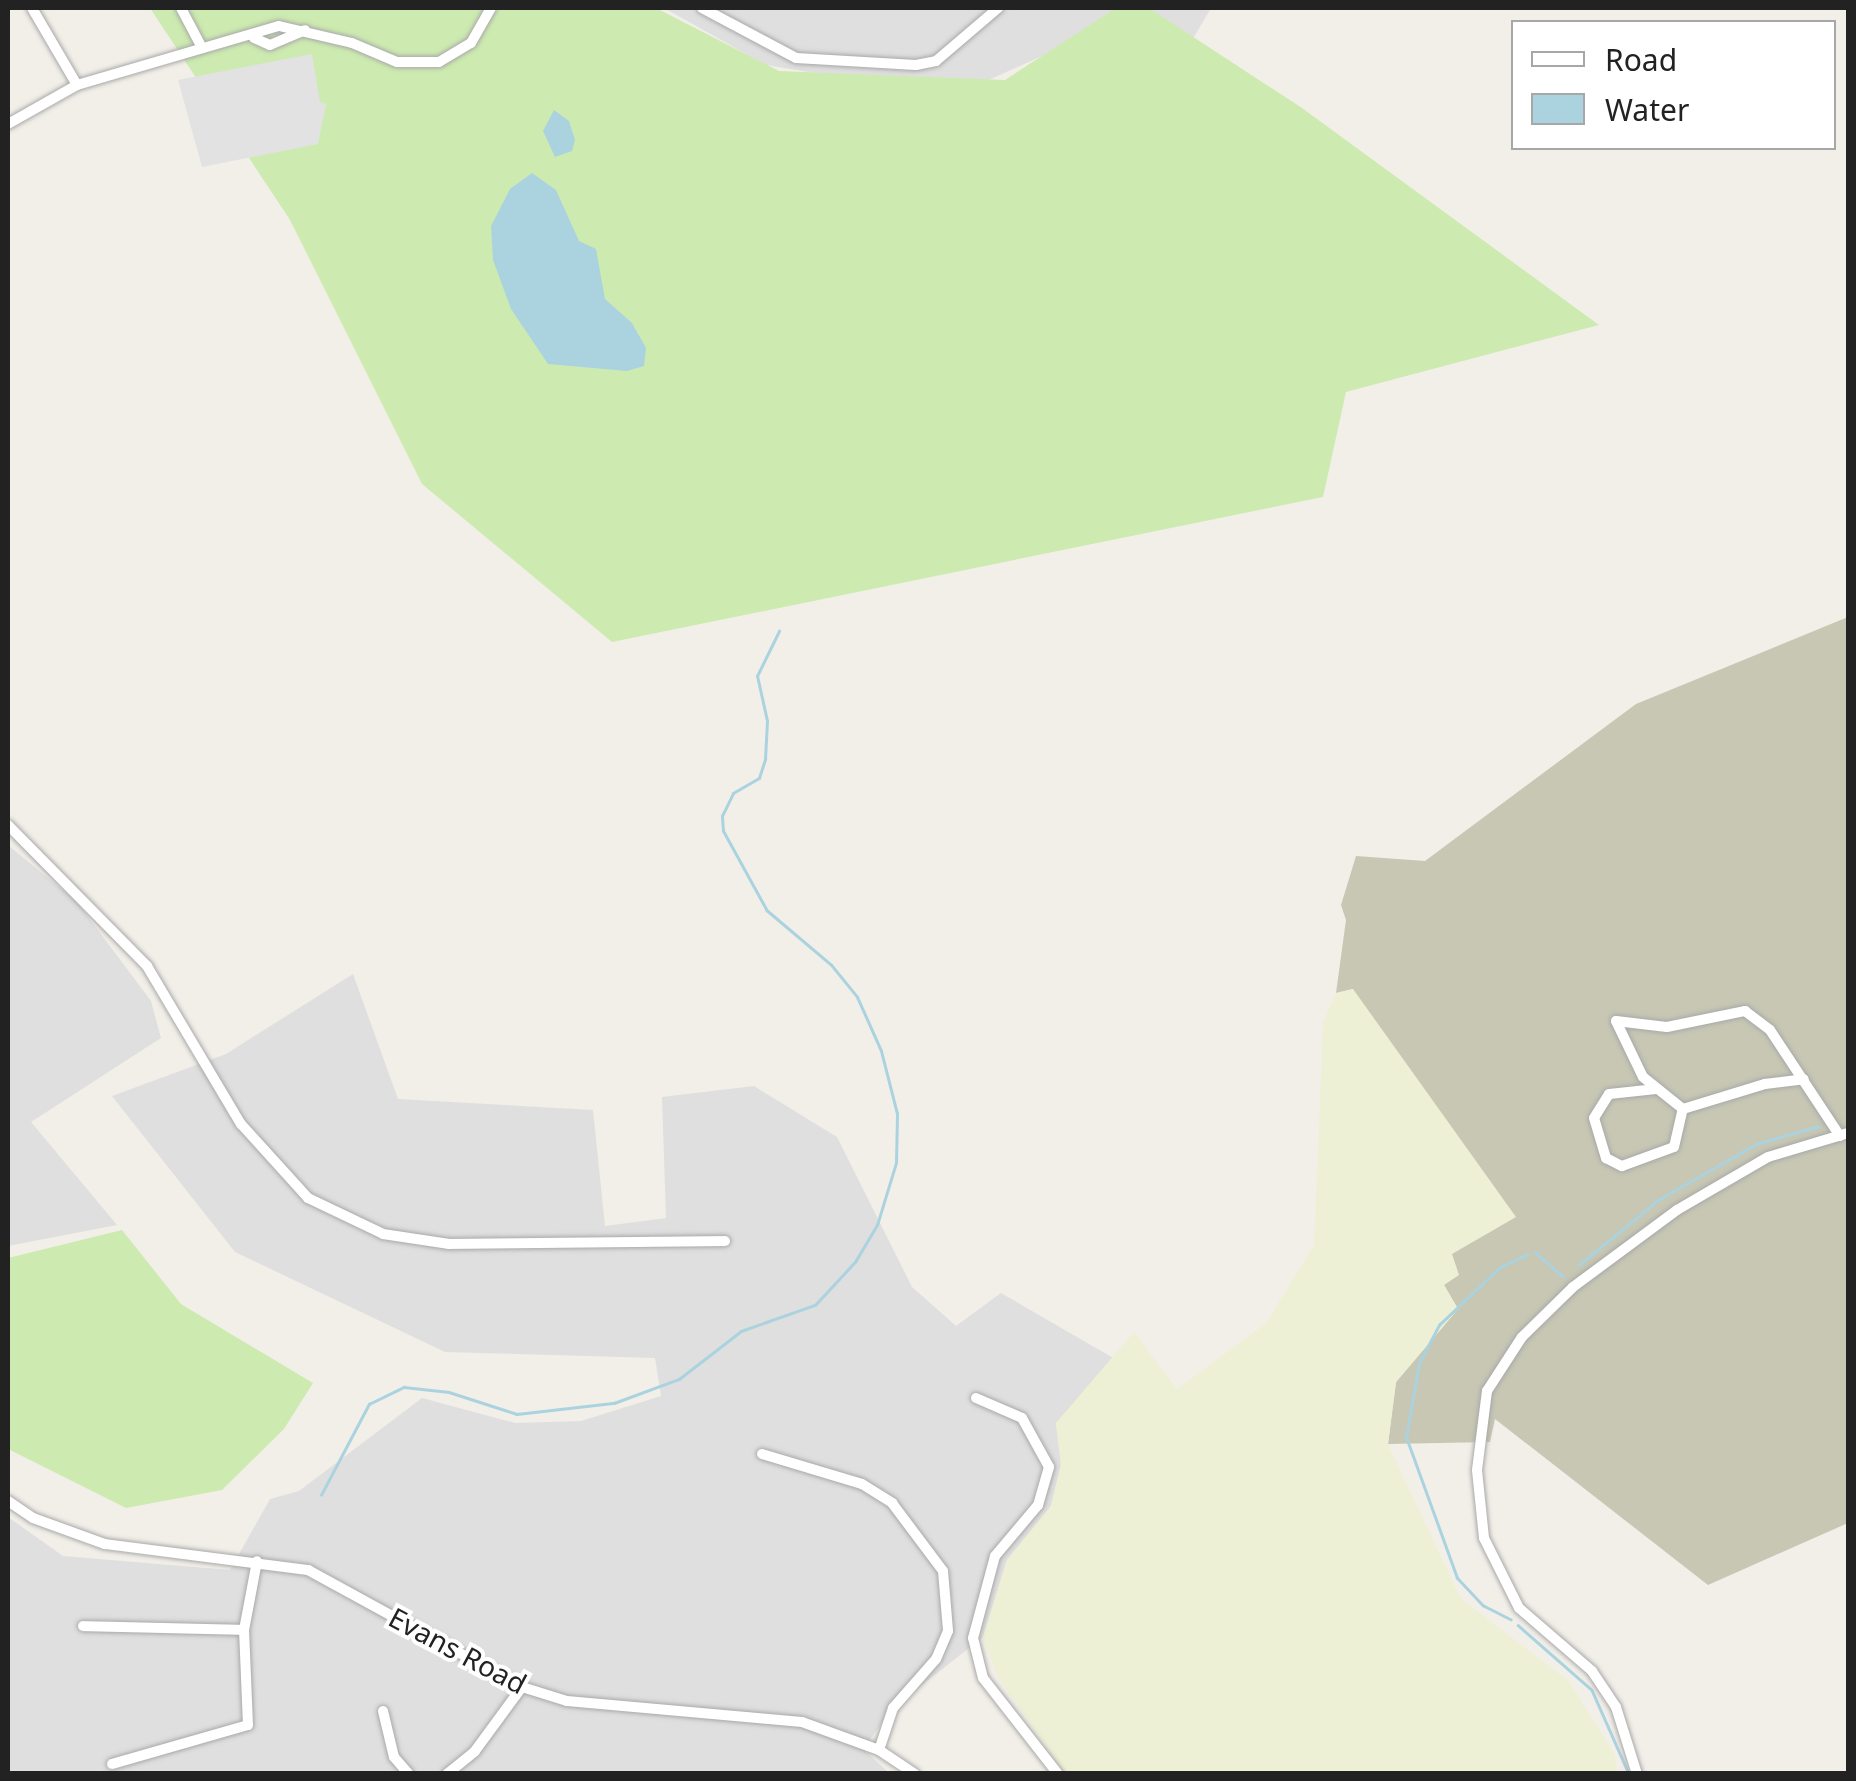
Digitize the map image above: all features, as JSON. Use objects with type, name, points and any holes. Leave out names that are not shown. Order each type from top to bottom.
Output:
[{"type":"street","points":[[32,8],[77,84]]},
{"type":"street","points":[[181,8],[202,46]]},
{"type":"street","points":[[8,124],[77,84],[202,46],[254,38],[270,44],[306,30],[397,62],[426,64],[471,43],[491,8]]},
{"type":"street","points":[[702,8],[796,58],[916,65],[936,62],[998,8]]},
{"type":"street","points":[[8,825],[147,966],[241,1124],[308,1198],[384,1234],[449,1244],[724,1241]]},
{"type":"street","points":[[1637,1774],[1616,1707],[1592,1671],[1519,1608],[1484,1538],[1476,1470],[1487,1391],[1522,1337],[1573,1287],[1677,1210],[1768,1157],[1844,1134],[1770,1030],[1746,1011],[1667,1027],[1616,1021],[1656,1089],[1683,1109]]},
{"type":"street","points":[[1683,1109],[1766,1084],[1804,1080]]},
{"type":"street","points":[[1656,1089],[1610,1094],[1594,1118],[1606,1158],[1622,1166],[1674,1147],[1683,1109]]},
{"type":"street","points":[[976,1398],[1022,1418],[1049,1468],[1038,1505],[995,1556],[974,1638],[984,1678],[1058,1774]]},
{"type":"street","points":[[762,1454],[862,1484],[892,1503],[943,1571],[948,1631],[936,1659],[893,1708],[879,1750]]},
{"type":"street","name":"Evans Road","points":[[8,1501],[33,1518],[105,1544],[257,1561],[332,1580],[522,1687],[617,1708],[770,1715],[879,1750],[914,1774]]},
{"type":"street","points":[[112,1764],[248,1725],[244,1630],[257,1561]]},
{"type":"street","points":[[83,1626],[244,1630]]},
{"type":"street","points":[[447,1774],[475,1751],[522,1687]]},
{"type":"street","points":[[382,1711],[394,1757],[409,1774]]},
{"type":"shaded area","points":[[664,8],[1211,8],[1184,54],[1131,16],[953,96],[766,65]]},
{"type":"shaded area","points":[[312,54],[320,102],[326,104],[318,144],[202,167],[178,80]]},
{"type":"shaded area","points":[[1848,617],[1848,1523],[1708,1585],[1495,1419],[1490,1442],[1388,1444],[1396,1382],[1458,1309],[1444,1285],[1451,1254],[1353,989],[1336,993],[1346,920],[1341,905],[1356,856],[1425,861],[1636,704]]},
{"type":"shaded area","points":[[8,845],[77,902],[151,1001],[161,1038],[31,1122],[117,1225],[8,1246]]},
{"type":"shaded area","points":[[353,974],[398,1099],[593,1110],[605,1226],[666,1218],[662,1097],[754,1086],[837,1137],[912,1287],[956,1326],[1001,1293],[1115,1359],[1056,1423],[1061,1465],[1051,1506],[1007,1560],[983,1637],[893,1708],[863,1749],[889,1773],[8,1773],[8,1517],[63,1556],[230,1570],[270,1499],[299,1491],[422,1398],[515,1423],[581,1421],[661,1396],[655,1358],[445,1352],[235,1252],[112,1096],[226,1054]]},
{"type":"shaded area","points":[[1353,989],[1516,1217],[1452,1254],[1459,1275],[1444,1285],[1458,1309],[1396,1382],[1388,1444],[1461,1599],[1569,1681],[1615,1755],[1617,1773],[1064,1773],[997,1676],[983,1637],[1007,1560],[1051,1506],[1061,1465],[1056,1423],[1134,1332],[1177,1389],[1266,1323],[1314,1245],[1323,1023],[1336,993]]},
{"type":"green space","points":[[150,8],[656,8],[779,71],[1005,80],[1116,8],[1149,8],[1302,108],[1599,325],[1346,392],[1323,497],[612,642],[422,484],[290,220]]},
{"type":"green space","points":[[122,1230],[181,1304],[313,1383],[284,1429],[222,1490],[126,1508],[8,1449],[8,1258]]},
{"type":"water","points":[[554,110],[569,121],[575,140],[572,151],[555,157],[543,131]]},
{"type":"water","points":[[532,173],[556,190],[579,241],[596,249],[605,299],[632,323],[646,348],[644,366],[627,371],[548,364],[511,309],[493,260],[491,226],[510,189]]},
{"type":"waterway","points":[[321,1495],[369,1404],[404,1387],[449,1392],[517,1414],[614,1403],[679,1379],[741,1331],[815,1305],[855,1262],[877,1225],[896,1163],[897,1114],[881,1051],[857,997],[831,965],[767,911],[723,831],[722,816],[733,793],[759,778],[765,759],[767,721],[757,676],[779,631]]},
{"type":"waterway","points":[[1579,1265],[1658,1200],[1756,1144],[1818,1126]]},
{"type":"waterway","points":[[1535,1252],[1563,1276]]},
{"type":"waterway","points":[[1511,1620],[1483,1606],[1457,1578],[1406,1437],[1419,1363],[1439,1325],[1499,1268],[1528,1254]]},
{"type":"waterway","points":[[1518,1625],[1592,1690],[1629,1774]]}]
